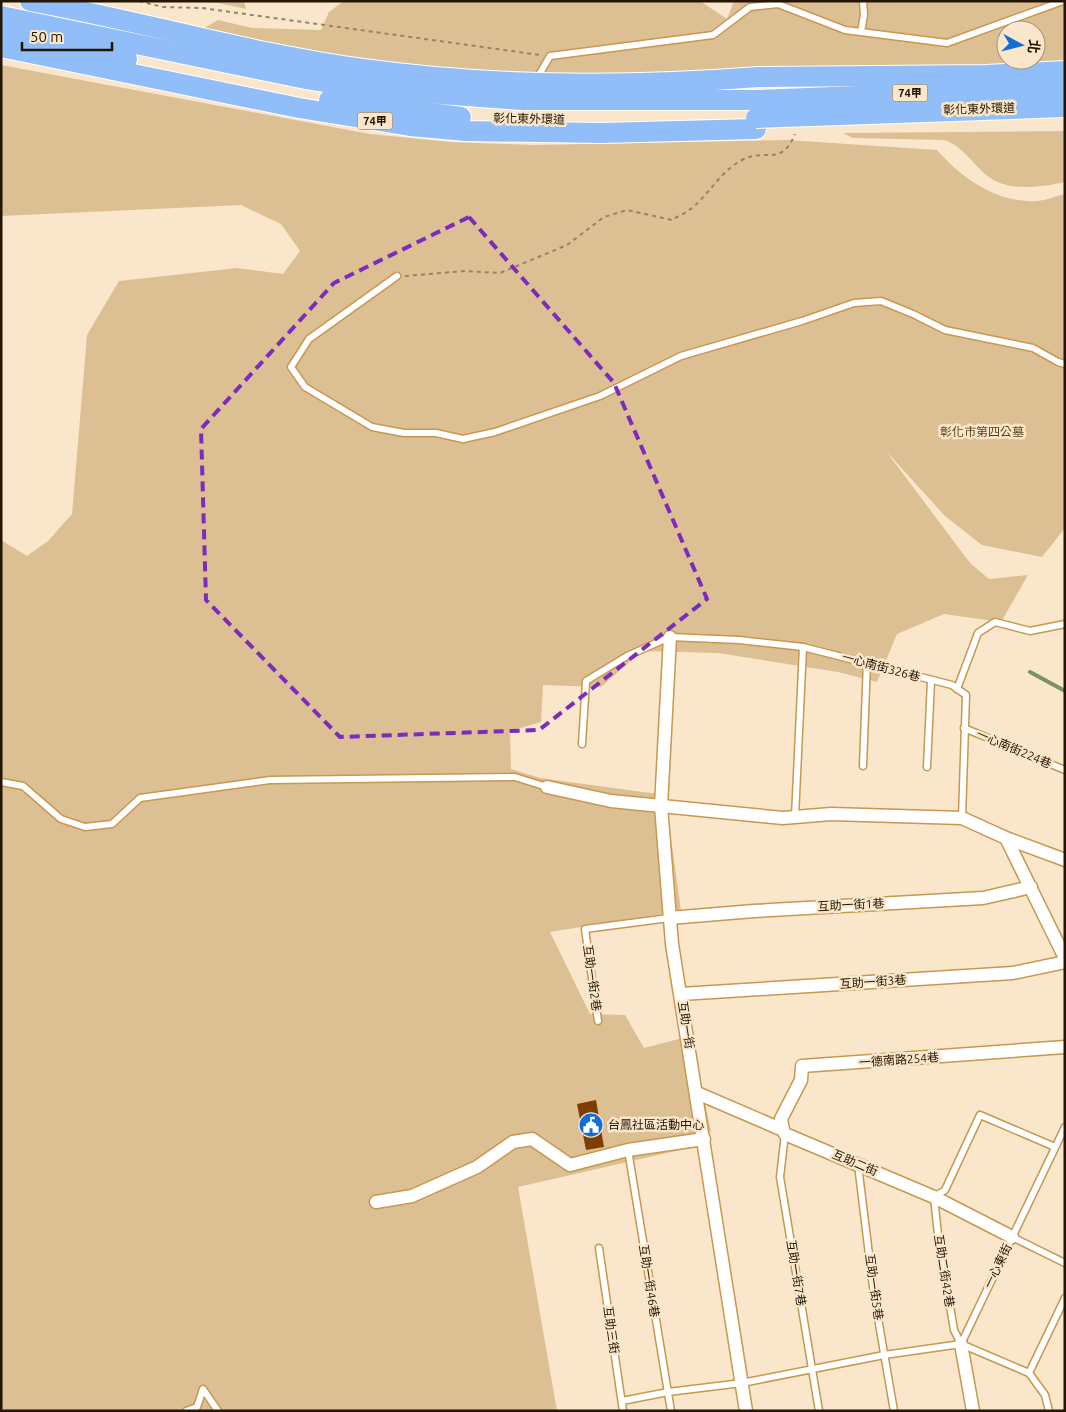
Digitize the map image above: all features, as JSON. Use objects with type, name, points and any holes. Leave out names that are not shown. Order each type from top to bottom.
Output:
[{"type":"main road","name":"74甲","points":[[30,1],[363,69],[534,83],[679,83],[759,77],[898,77],[1065,71]]},
{"type":"main road","name":"彰化東外環道","points":[[1,16],[306,79],[359,88],[756,116],[1065,107]]},
{"type":"main road","name":"彰化東外環道","points":[[1,33],[319,98],[467,118],[678,121],[756,116],[1065,88]]},
{"type":"main road","name":"74甲","points":[[1,48],[299,108],[410,126],[466,131],[591,133],[756,116],[1065,117]]},
{"type":"street","name":"互助一街","points":[[670,637],[661,806],[669,918],[746,1411]]},
{"type":"street","points":[[547,787],[611,800],[783,818],[831,814],[962,818],[1006,838],[1065,860]]},
{"type":"street","points":[[1006,838],[1065,958]]},
{"type":"street","name":"互助一街1巷","points":[[669,918],[764,910],[984,898],[1031,888]]},
{"type":"street","name":"互助一街3巷","points":[[681,994],[1013,972],[1065,962]]},
{"type":"street","name":"一德南路254巷","points":[[784,1132],[781,1119],[801,1080],[802,1066],[1065,1047]]},
{"type":"street","name":"互助二街","points":[[697,1093],[934,1197],[1012,1236]]},
{"type":"street","points":[[376,1202],[412,1196],[477,1167],[513,1142],[532,1139],[570,1165],[628,1150],[704,1139]]},
{"type":"street","points":[[961,1344],[972,1411]]},
{"type":"lane","points":[[860,32],[864,15],[863,1]]},
{"type":"lane","points":[[534,83],[550,56],[713,35],[750,7],[778,4],[846,30],[947,43],[1063,1]]},
{"type":"lane","points":[[398,276],[309,338],[290,367],[305,388],[372,427],[404,434],[436,433],[463,438],[495,432],[600,396],[681,356],[802,321],[854,303],[881,302],[913,314],[945,330],[1033,348],[1065,364]]},
{"type":"lane","points":[[962,818],[966,695],[957,689],[978,632],[995,622],[1030,631],[1065,624]]},
{"type":"lane","points":[[582,744],[586,681],[627,656],[670,637]]},
{"type":"lane","name":"一心南街326巷","points":[[670,637],[739,640],[803,647],[952,685],[957,689]]},
{"type":"lane","points":[[795,817],[803,647]]},
{"type":"lane","points":[[862,766],[867,662]]},
{"type":"lane","points":[[927,767],[931,681]]},
{"type":"lane","name":"一心南街224巷","points":[[964,728],[1065,770]]},
{"type":"lane","points":[[1,782],[23,786],[60,820],[85,827],[112,824],[140,798],[270,780],[515,777],[547,787]]},
{"type":"lane","name":"互助一街2巷","points":[[598,1021],[585,929],[669,918]]},
{"type":"lane","points":[[934,1197],[945,1190],[980,1115],[1055,1147]]},
{"type":"lane","name":"一心東街","points":[[961,1344],[1065,1127]]},
{"type":"lane","name":"互助一街7巷","points":[[784,1132],[780,1177],[819,1411]]},
{"type":"lane","name":"互助一街46巷","points":[[628,1150],[671,1411]]},
{"type":"lane","name":"互助一街5巷","points":[[857,1163],[884,1355],[894,1411]]},
{"type":"lane","name":"互助二街42巷","points":[[934,1197],[938,1235],[954,1330],[961,1344]]},
{"type":"lane","points":[[1012,1236],[1065,1263]]},
{"type":"lane","name":"互助三街","points":[[599,1248],[624,1411]]},
{"type":"lane","points":[[1029,1373],[1065,1298]]},
{"type":"lane","points":[[622,1401],[668,1392],[742,1383],[884,1355],[961,1344],[1029,1373],[1046,1396],[1049,1411]]},
{"type":"lane","points":[[186,1411],[196,1407],[203,1389],[218,1411]]},
{"type":"path","points":[[138,1],[163,6],[202,8],[550,56]]},
{"type":"path","points":[[398,276],[465,272],[500,273],[567,245],[604,217],[627,210],[672,220],[692,208],[726,170],[744,159],[778,154],[787,150],[796,132]]},
{"type":"highlighted area","points":[[469,217],[614,383],[707,599],[539,730],[340,737],[206,600],[201,429],[334,283]]},
{"type":"green space","points":[[174,1],[244,1],[246,9],[219,3]]},
{"type":"green space","points":[[344,1],[700,1],[727,19],[734,1],[1065,1],[1065,65],[1046,66],[1046,20],[996,20],[996,68],[574,84],[417,75],[202,40],[206,27],[218,20],[252,28],[321,30],[329,12]]},
{"type":"green space","name":"彰化市第四公墓","points":[[1,65],[370,134],[450,142],[533,145],[787,140],[937,150],[958,171],[995,194],[1023,201],[1038,201],[1065,194],[1065,528],[1042,557],[982,545],[945,516],[886,451],[970,563],[989,579],[1028,575],[1001,622],[944,614],[897,634],[877,682],[838,672],[718,653],[642,651],[601,687],[543,685],[541,722],[510,731],[511,769],[540,778],[665,795],[681,911],[550,932],[590,1014],[625,1015],[644,1048],[690,1036],[711,1131],[693,1147],[518,1187],[557,1411],[1,1411],[1,540],[27,556],[48,541],[72,514],[87,335],[119,281],[237,268],[283,274],[300,251],[281,224],[241,205],[1,216]]},
{"type":"green space","points":[[1065,131],[1065,182],[1026,187],[997,182],[983,172],[958,147],[945,140],[853,138],[843,133]]},
{"type":"building","name":"台鳳社區活動中心","points":[[596,1100],[604,1147],[586,1150],[577,1104]]},
{"type":"waterway","points":[[1030,672],[1065,691]]},
{"type":"place","name":"台鳳社區活動中心","points":[[591,1125]]}]
